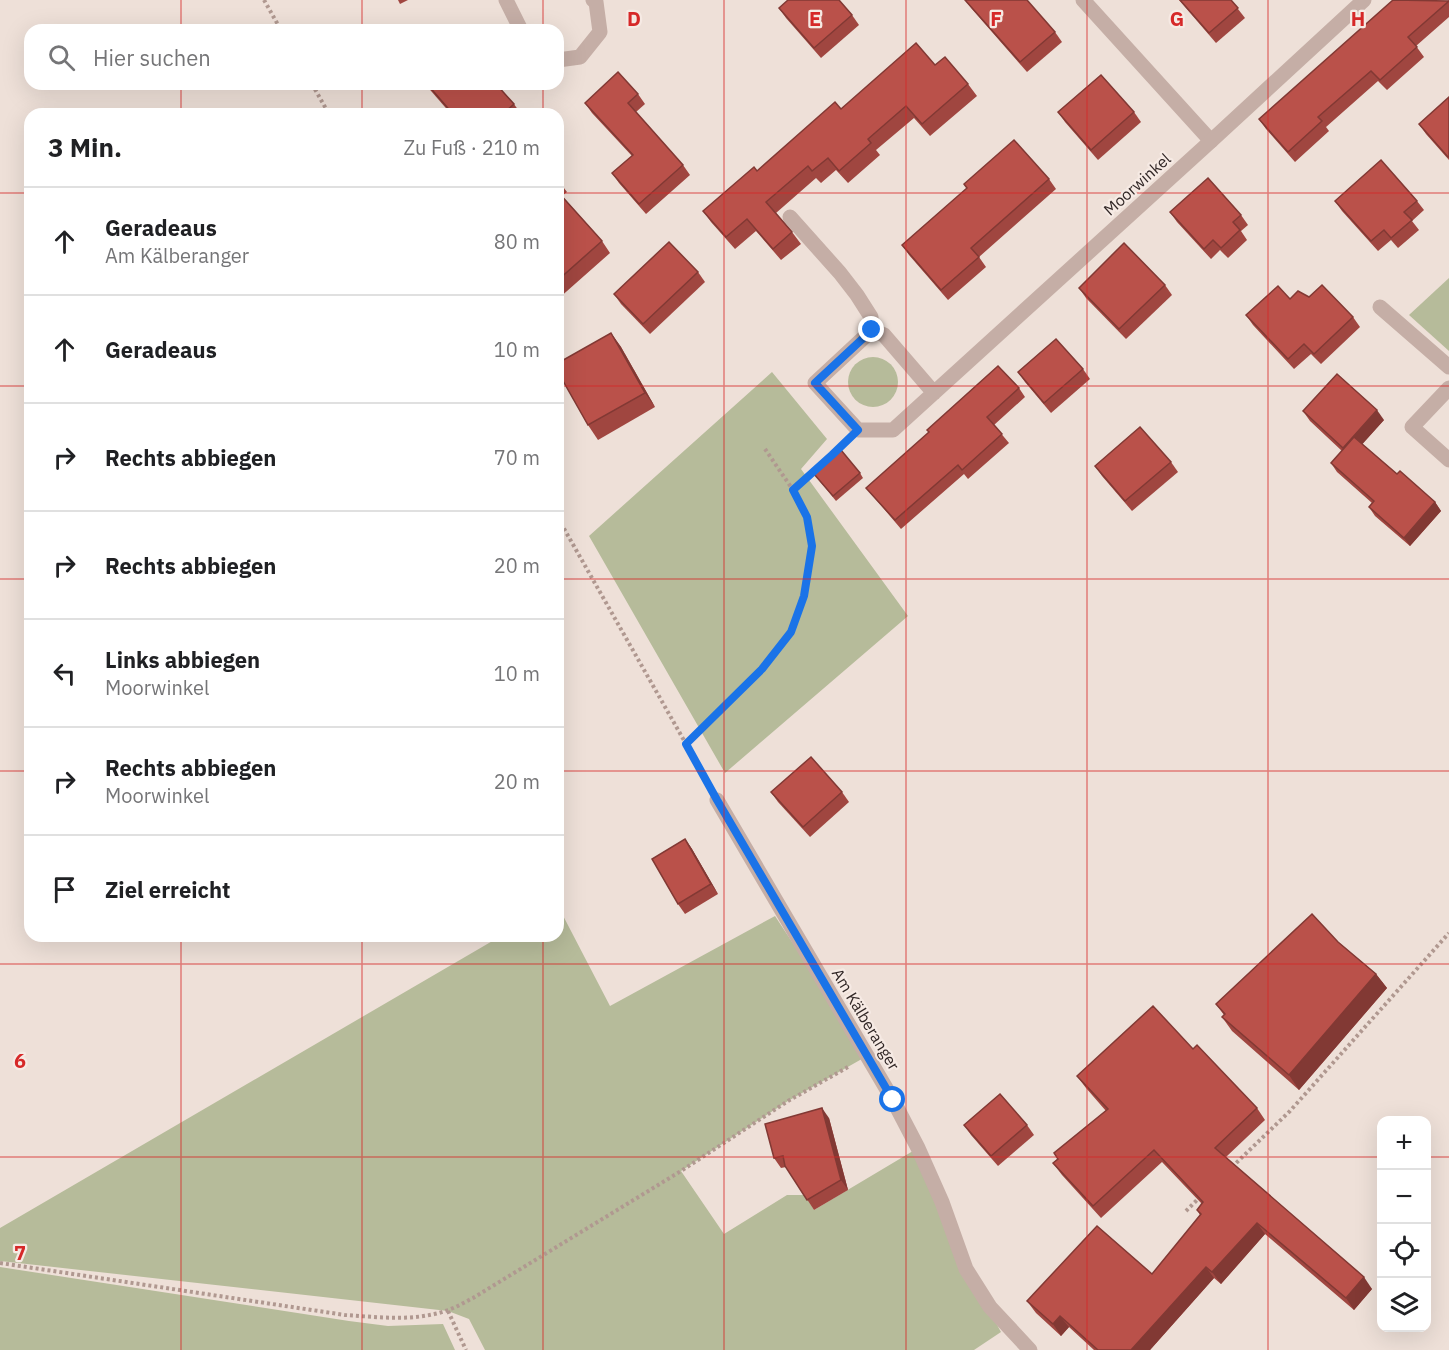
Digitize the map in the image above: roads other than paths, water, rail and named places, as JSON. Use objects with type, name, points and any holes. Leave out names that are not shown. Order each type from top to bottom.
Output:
[{"type":"street","points":[[564,59],[580,57],[600,32],[596,2],[593,0]]},
{"type":"street","points":[[1083,0],[1211,141]]},
{"type":"street","name":"Moorwinkel","points":[[872,330],[815,383],[858,430],[893,430],[1364,0]]},
{"type":"street","points":[[511,2],[519,24]]},
{"type":"street","points":[[790,217],[857,295],[871,316],[872,330],[884,335],[934,393]]},
{"type":"street","points":[[1380,307],[1449,367]]},
{"type":"street","points":[[1449,388],[1412,427],[1449,460]]},
{"type":"street","name":"Am Kälberanger","points":[[717,800],[893,1100],[942,1202],[966,1269],[990,1307],[1030,1350]]}]
